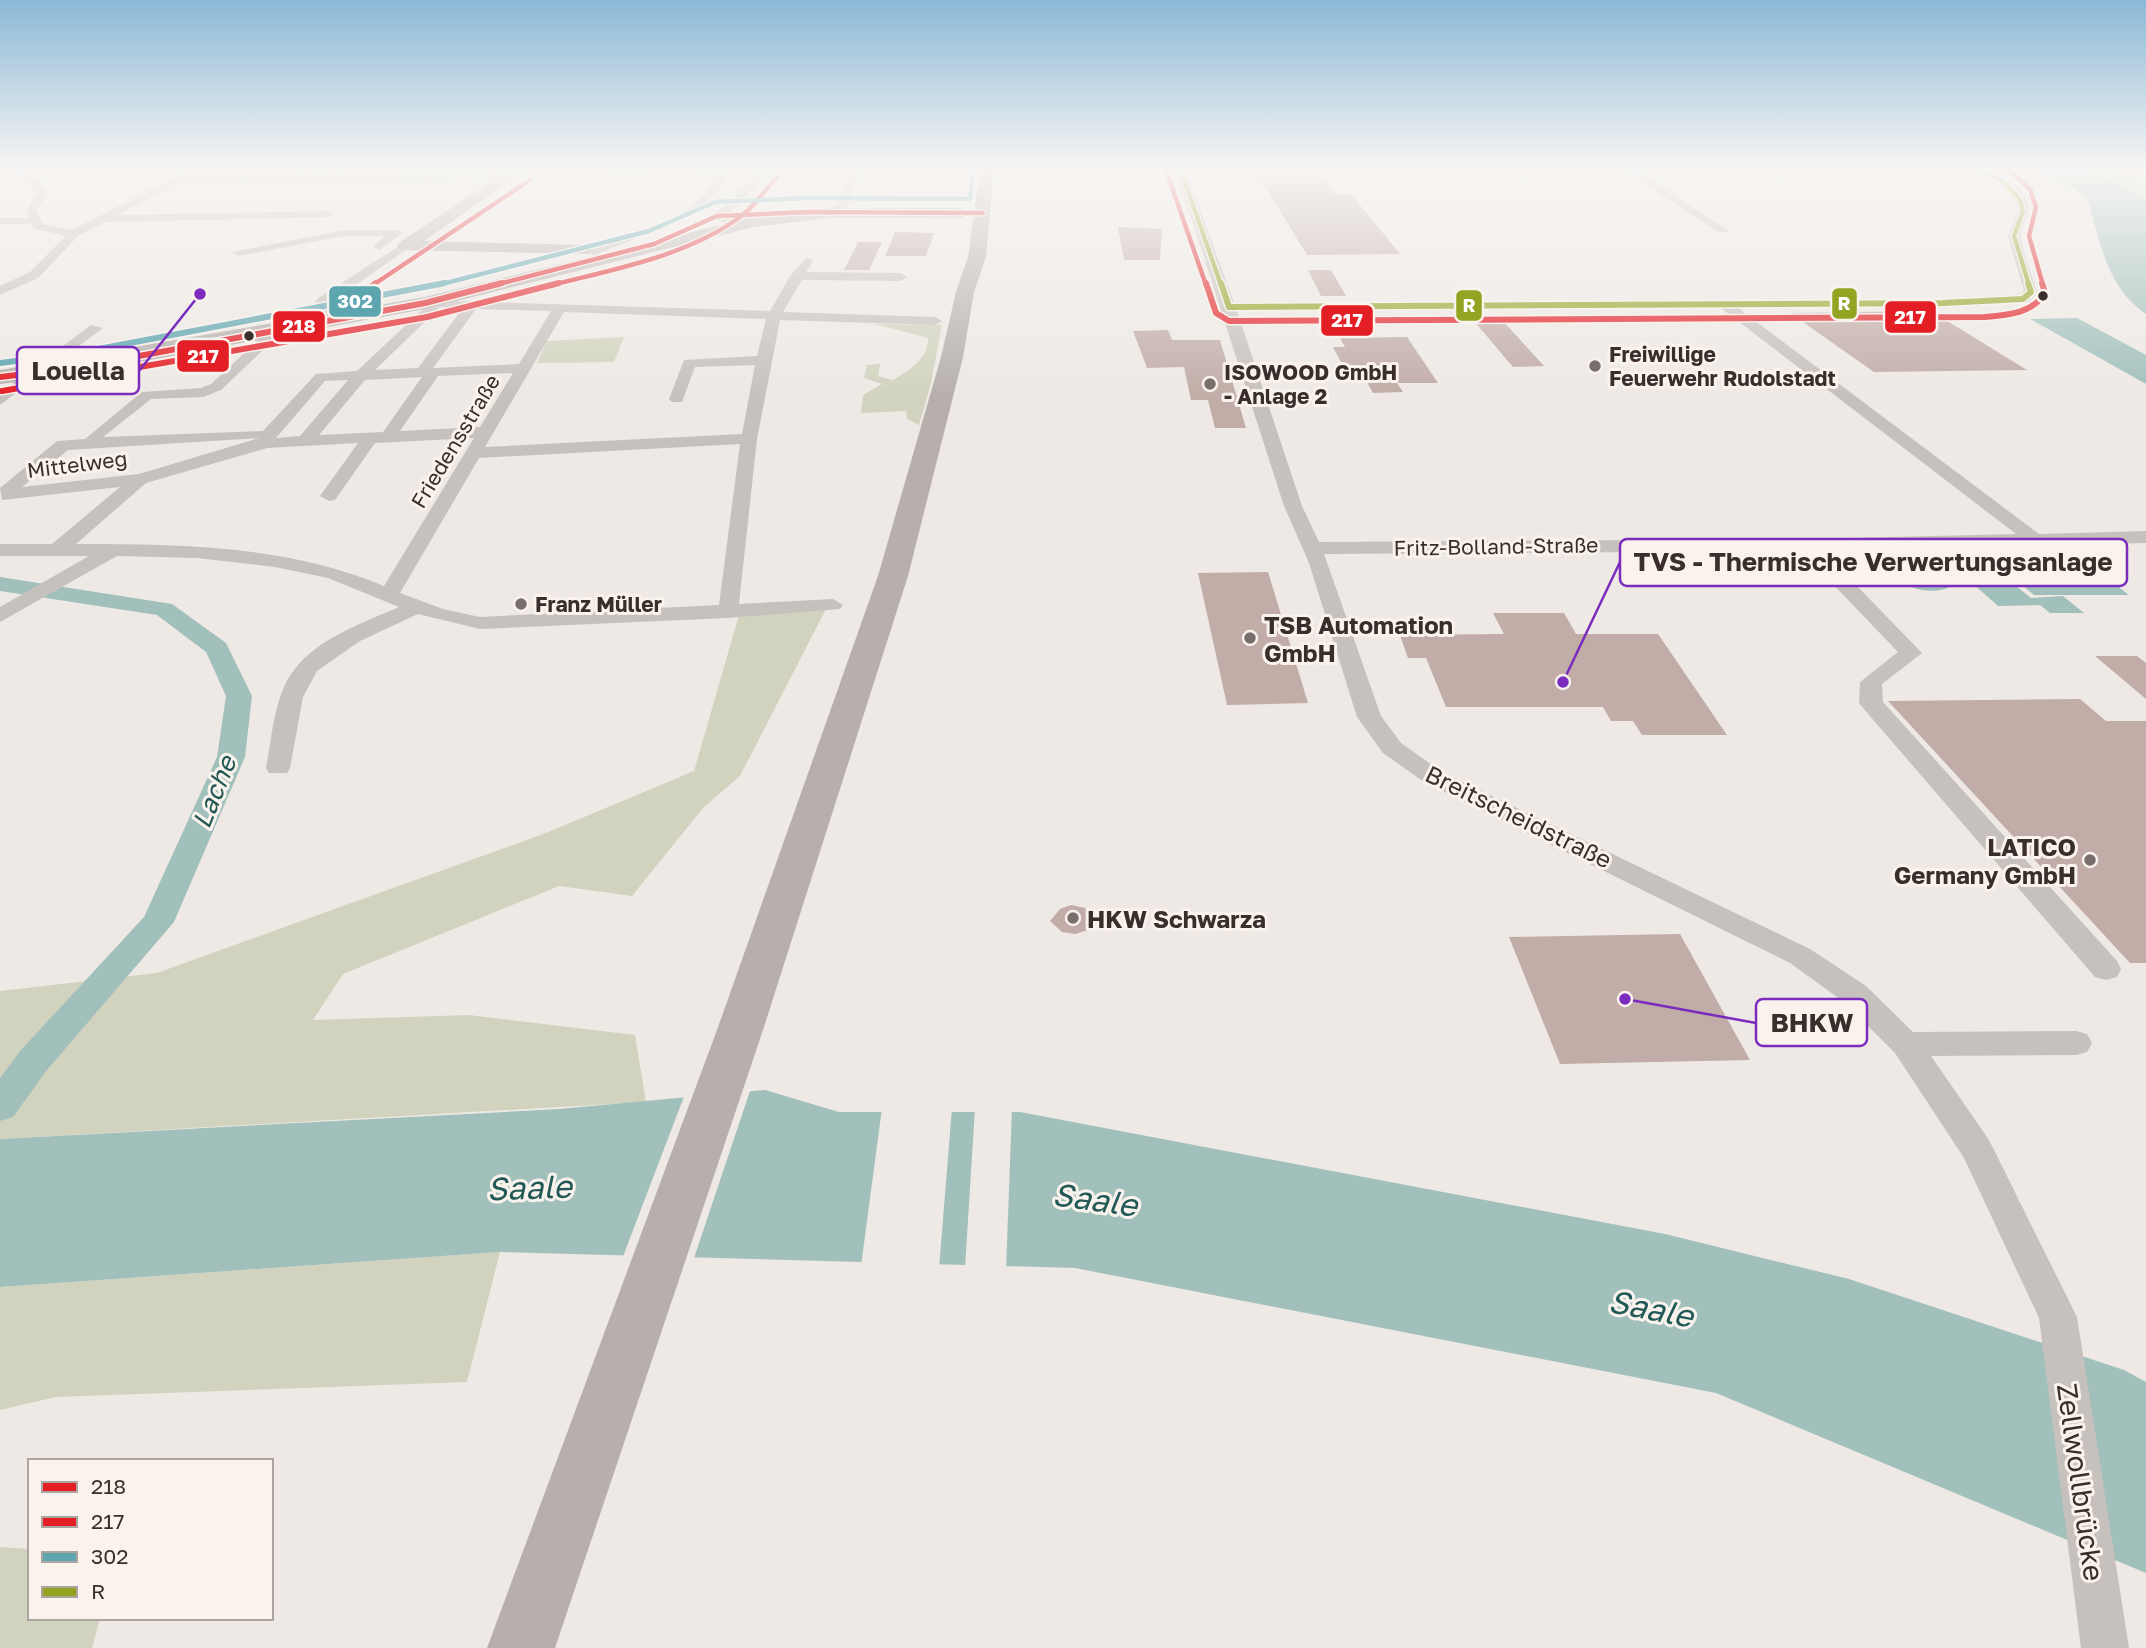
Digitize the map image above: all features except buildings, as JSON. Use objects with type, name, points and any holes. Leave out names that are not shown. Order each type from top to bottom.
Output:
[{"type":"main road","points":[[522,1648],[740,1030],[893,576],[952,357],[965,292],[979,245]]},
{"type":"main road","points":[[956,255],[965,292]]},
{"type":"street","points":[[0,291],[34,275],[64,245]]},
{"type":"street","points":[[238,252],[278,245]]},
{"type":"street","points":[[328,321],[320,309],[322,303],[406,246],[604,253],[621,245]]},
{"type":"street","points":[[0,377],[430,304],[604,253],[649,245]]},
{"type":"street","name":"Breitscheidstraße","points":[[1207,245],[1293,506],[1313,548],[1369,716],[1392,748],[1433,777],[1800,956],[1855,994],[1906,1044],[1977,1150],[2058,1317]]},
{"type":"street","points":[[1229,307],[1992,302],[2023,299],[2031,292],[2017,245]]},
{"type":"street","points":[[728,612],[749,439],[763,360],[774,316],[807,261]]},
{"type":"street","points":[[796,276],[901,277]]},
{"type":"street","points":[[306,440],[361,375],[430,304],[935,321]]},
{"type":"street","points":[[1724,304],[2034,539]]},
{"type":"street","points":[[330,496],[428,373],[471,306]]},
{"type":"street","name":"Friedensstraße","points":[[388,596],[476,453],[559,309]]},
{"type":"street","points":[[0,400],[96,328]]},
{"type":"street","name":"Mittelweg","points":[[93,443],[93,437],[147,395],[203,392],[216,387],[278,330]]},
{"type":"street","points":[[677,399],[689,363],[763,360]]},
{"type":"street","points":[[268,438],[321,377],[526,368]]},
{"type":"street","name":"Mittelweg","points":[[268,438],[140,479],[2,495],[63,444],[268,438],[306,440],[488,432]]},
{"type":"street","points":[[476,453],[749,439]]},
{"type":"street","name":"Mittelweg","points":[[57,550],[140,479]]},
{"type":"street","name":"Fritz-Bolland-Straße","points":[[1313,548],[1806,545],[2146,537]]},
{"type":"street","points":[[1806,545],[1911,653],[1871,682],[1871,703],[2106,969]]},
{"type":"street","points":[[0,550],[113,550],[258,558],[317,568],[415,608],[451,620],[480,623],[833,605]]},
{"type":"street","points":[[0,616],[113,550]]},
{"type":"street","points":[[278,768],[296,687],[310,666],[349,639],[415,608]]},
{"type":"street","points":[[1906,1044],[2077,1043]]},
{"type":"street","name":"Zellwollbrücke","points":[[2058,1317],[2105,1648]]},
{"type":"green space","points":[[874,324],[942,325],[931,383],[919,425],[907,419],[906,411],[861,413],[863,395],[882,384],[864,378],[867,365],[880,364],[878,376],[893,380],[917,363],[927,345],[928,338]]},
{"type":"green space","points":[[624,337],[614,362],[537,363],[547,341]]},
{"type":"green space","points":[[827,607],[740,776],[703,808],[632,896],[559,886],[343,974],[313,1020],[469,1015],[635,1035],[646,1102],[0,1139],[0,991],[157,973],[546,833],[694,771],[739,615]]},
{"type":"green space","points":[[500,1252],[467,1382],[56,1397],[0,1410],[0,1287]]},
{"type":"green space","points":[[0,1547],[28,1549],[28,1620],[99,1620],[92,1648],[0,1648]]},
{"type":"water","points":[[2100,245],[2146,245],[2146,314],[2121,290]]},
{"type":"water","points":[[2077,318],[2146,355],[2146,384],[2030,319]]},
{"type":"water","points":[[2085,561],[2129,595],[2034,595],[1994,562]]},
{"type":"water","points":[[1903,563],[1924,565],[1950,577],[1953,585],[1946,589],[1929,591],[1911,587],[1890,572],[1891,568]]},
{"type":"water","points":[[1961,573],[1999,573],[2013,585],[2010,586],[2016,586],[2031,598],[2063,596],[2084,613],[2050,613],[2040,605],[1998,606]]},
{"type":"water","name":"Saale","points":[[765,1090],[839,1112],[1020,1112],[1665,1234],[1849,1279],[2124,1370],[2146,1382],[2146,1573],[1716,1393],[1075,1268],[500,1252],[0,1287],[0,1139],[559,1109]]},
{"type":"pier","points":[[751,1088],[693,1261],[622,1259],[685,1094]]},
{"type":"pier","points":[[882,1108],[952,1108],[939,1268],[861,1266]]},
{"type":"pier","points":[[975,1108],[1012,1108],[1006,1270],[965,1268]]},
{"type":"waterway","name":"Lache","points":[[0,584],[164,609],[217,648],[239,696],[231,757],[158,922],[34,1060],[0,1106]]},
{"type":"transit line","name":"217","points":[[337,309],[433,245]]},
{"type":"transit line","name":"302","points":[[0,363],[72,354],[422,289],[595,245]]},
{"type":"transit line","name":"218","points":[[0,377],[74,368],[425,303],[650,245]]},
{"type":"transit line","name":"217","points":[[2,391],[427,317],[657,258],[686,245]]},
{"type":"transit line","name":"217","points":[[1192,245],[1216,313],[1229,321],[2000,316],[2029,309],[2039,302],[2045,293],[2032,245]]},
{"type":"transit line","name":"R","points":[[1207,245],[1229,307]]},
{"type":"transit line","name":"R","points":[[1229,307],[1943,303],[2023,299],[2031,292],[2017,245]]},
{"type":"place","name":"Louella","points":[[200,294]]},
{"type":"place","name":"Freiwillige Feuerwehr Rudolstadt","points":[[1595,366]]},
{"type":"place","name":"ISOWOOD GmbH - Anlage 2","points":[[1210,384]]},
{"type":"place","name":"Franz Müller","points":[[521,604]]},
{"type":"place","name":"TSB Automation GmbH","points":[[1250,638]]},
{"type":"place","name":"TVS - Thermische Verwertungsanlage","points":[[1563,682]]},
{"type":"place","name":"LATICO Germany GmbH","points":[[2090,860]]},
{"type":"place","name":"HKW Schwarza","points":[[1073,918]]},
{"type":"place","name":"BHKW","points":[[1625,999]]}]
